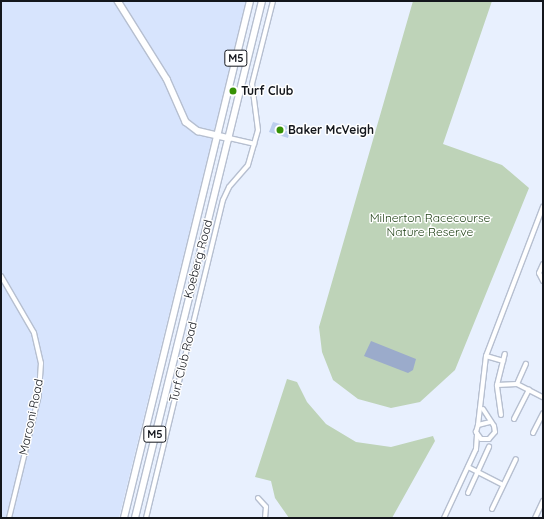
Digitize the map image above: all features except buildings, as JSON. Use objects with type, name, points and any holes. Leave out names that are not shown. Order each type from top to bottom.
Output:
[{"type":"main road","points":[[118,1],[167,79],[185,120],[195,129],[229,138]]},
{"type":"main road","name":"Koeberg Road","points":[[124,518],[250,1]]},
{"type":"main road","name":"Koeberg Road","points":[[135,518],[262,1]]},
{"type":"street","name":"Turf Club Road","points":[[146,518],[223,200],[229,187],[248,166],[254,144],[258,126],[252,84],[273,1]]},
{"type":"street","points":[[229,138],[254,144]]},
{"type":"street","points":[[444,518],[476,449],[478,425],[482,407],[486,357],[541,220],[543,207]]},
{"type":"street","points":[[543,264],[539,273],[543,281]]},
{"type":"street","name":"Marconi Road","points":[[1,276],[34,333],[41,363],[39,395],[8,518]]},
{"type":"street","points":[[501,415],[497,385],[505,354]]},
{"type":"street","points":[[486,357],[503,362]]},
{"type":"street","points":[[517,384],[526,364]]},
{"type":"street","points":[[497,385],[517,384],[543,397]]},
{"type":"street","points":[[514,419],[529,390]]},
{"type":"street","points":[[476,449],[489,439],[495,432],[482,407]]},
{"type":"street","points":[[533,433],[543,413]]},
{"type":"street","points":[[478,425],[490,422]]},
{"type":"street","points":[[477,434],[489,439]]},
{"type":"street","points":[[468,493],[489,448]]},
{"type":"street","points":[[492,509],[516,459]]},
{"type":"street","points":[[468,467],[503,485]]},
{"type":"street","points":[[258,498],[264,502],[267,517]]},
{"type":"street","points":[[535,518],[543,501]]},
{"type":"shaded area","points":[[1,1],[246,1],[119,518],[1,518]]},
{"type":"shaded area","points":[[371,341],[416,359],[413,370],[408,373],[364,356]]},
{"type":"green space","name":"Milnerton Racecourse Nature Reserve","points":[[413,1],[492,1],[443,144],[502,165],[529,188],[455,370],[420,402],[391,408],[358,399],[333,380],[322,352],[319,327]]},
{"type":"green space","points":[[287,379],[297,382],[307,402],[326,424],[356,442],[391,447],[433,436],[435,441],[392,518],[289,518],[275,498],[271,481],[255,477]]},
{"type":"place","name":"Turf Club","points":[[233,91]]},
{"type":"place","name":"Baker McVeigh","points":[[280,130]]}]
